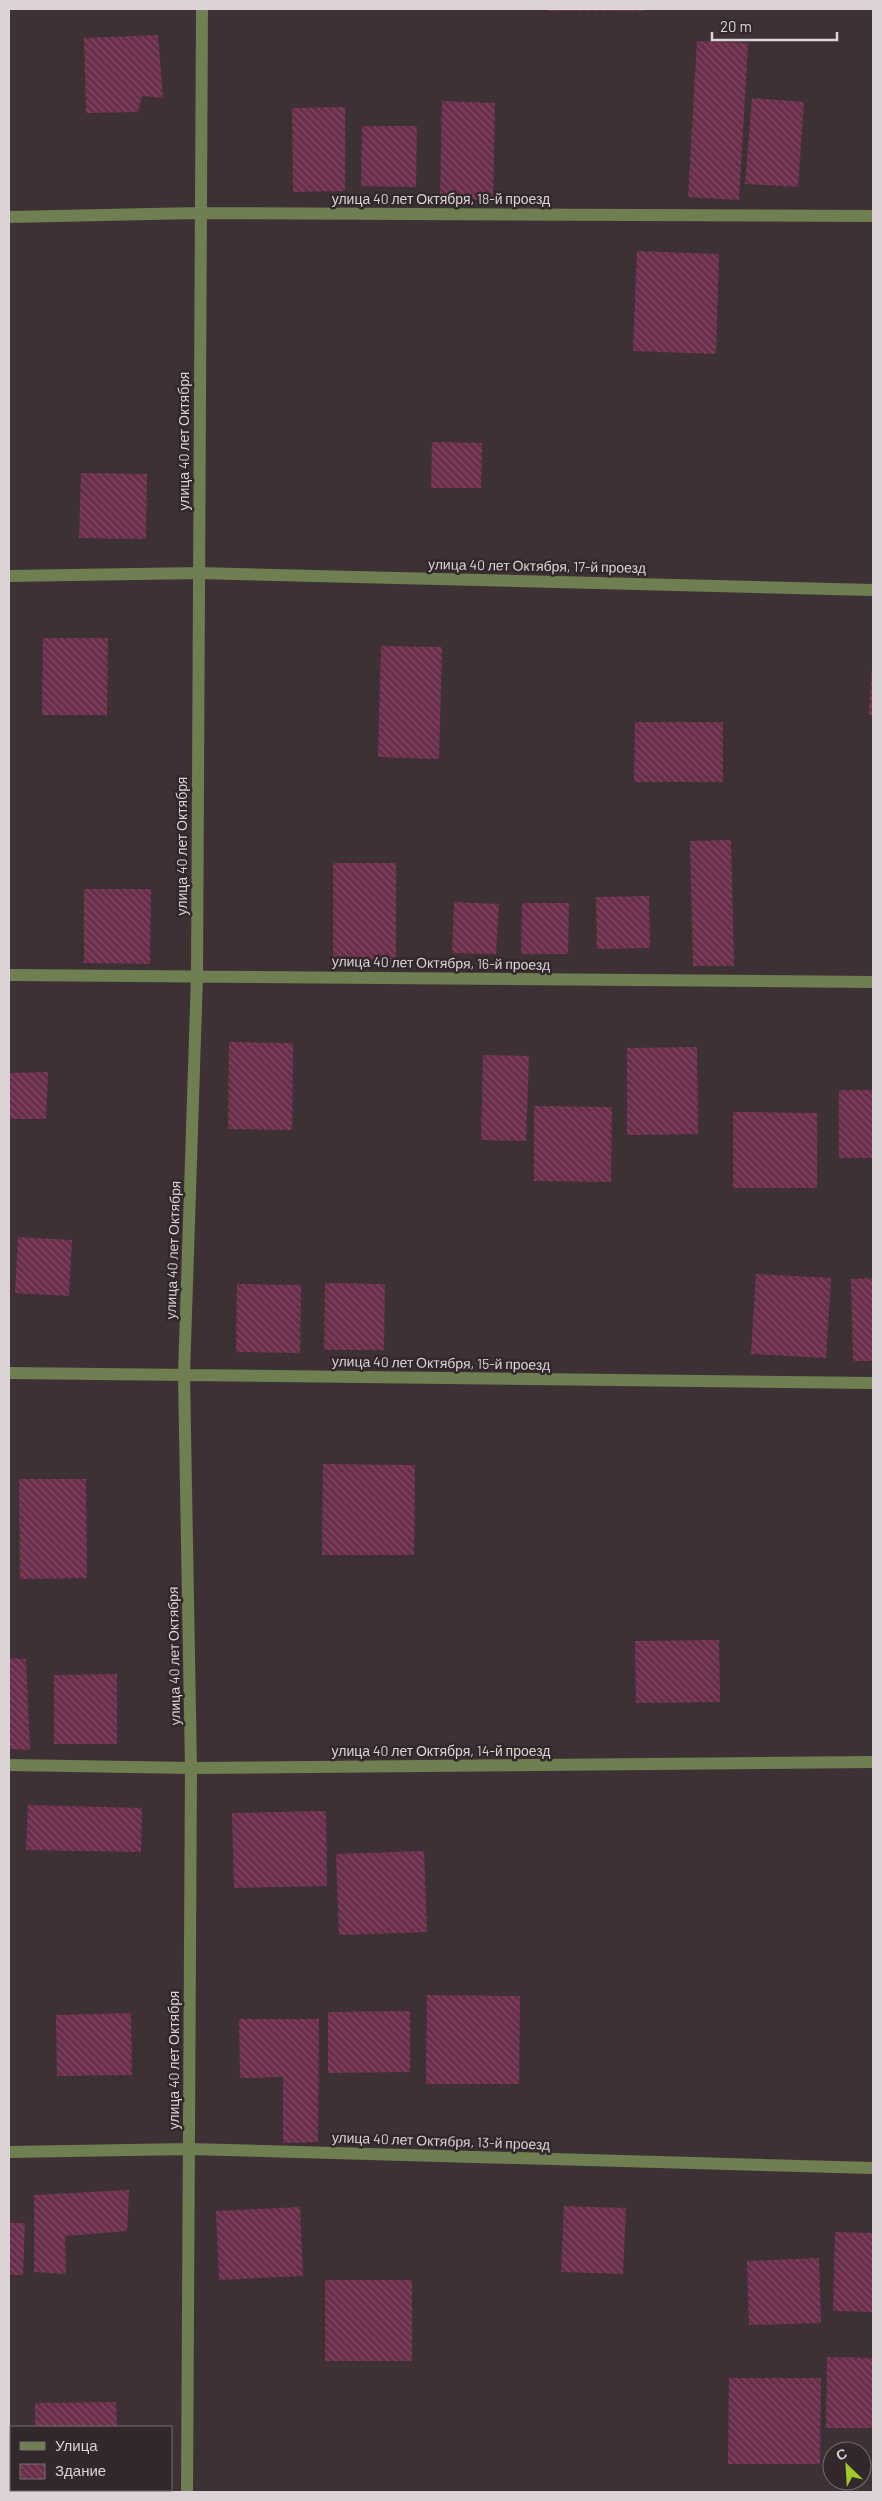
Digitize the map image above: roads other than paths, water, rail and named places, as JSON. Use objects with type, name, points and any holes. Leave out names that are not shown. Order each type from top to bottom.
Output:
[{"type":"street","name":"улица 40 лет Октября","points":[[187,2492],[191,1768],[184,1375],[197,976],[199,213],[202,9]]},
{"type":"street","name":"улица 40 лет Октября, 18-й проезд","points":[[9,217],[199,213],[873,216]]},
{"type":"street","name":"улица 40 лет Октября, 17-й проезд","points":[[9,576],[199,573],[873,590]]},
{"type":"street","name":"улица 40 лет Октября, 16-й проезд","points":[[9,975],[873,982]]},
{"type":"street","name":"улица 40 лет Октября, 15-й проезд","points":[[9,1373],[873,1383]]},
{"type":"street","name":"улица 40 лет Октября, 14-й проезд","points":[[9,1765],[191,1768],[873,1762]]},
{"type":"street","name":"улица 40 лет Октября, 13-й проезд","points":[[9,2152],[189,2149],[873,2168]]}]
